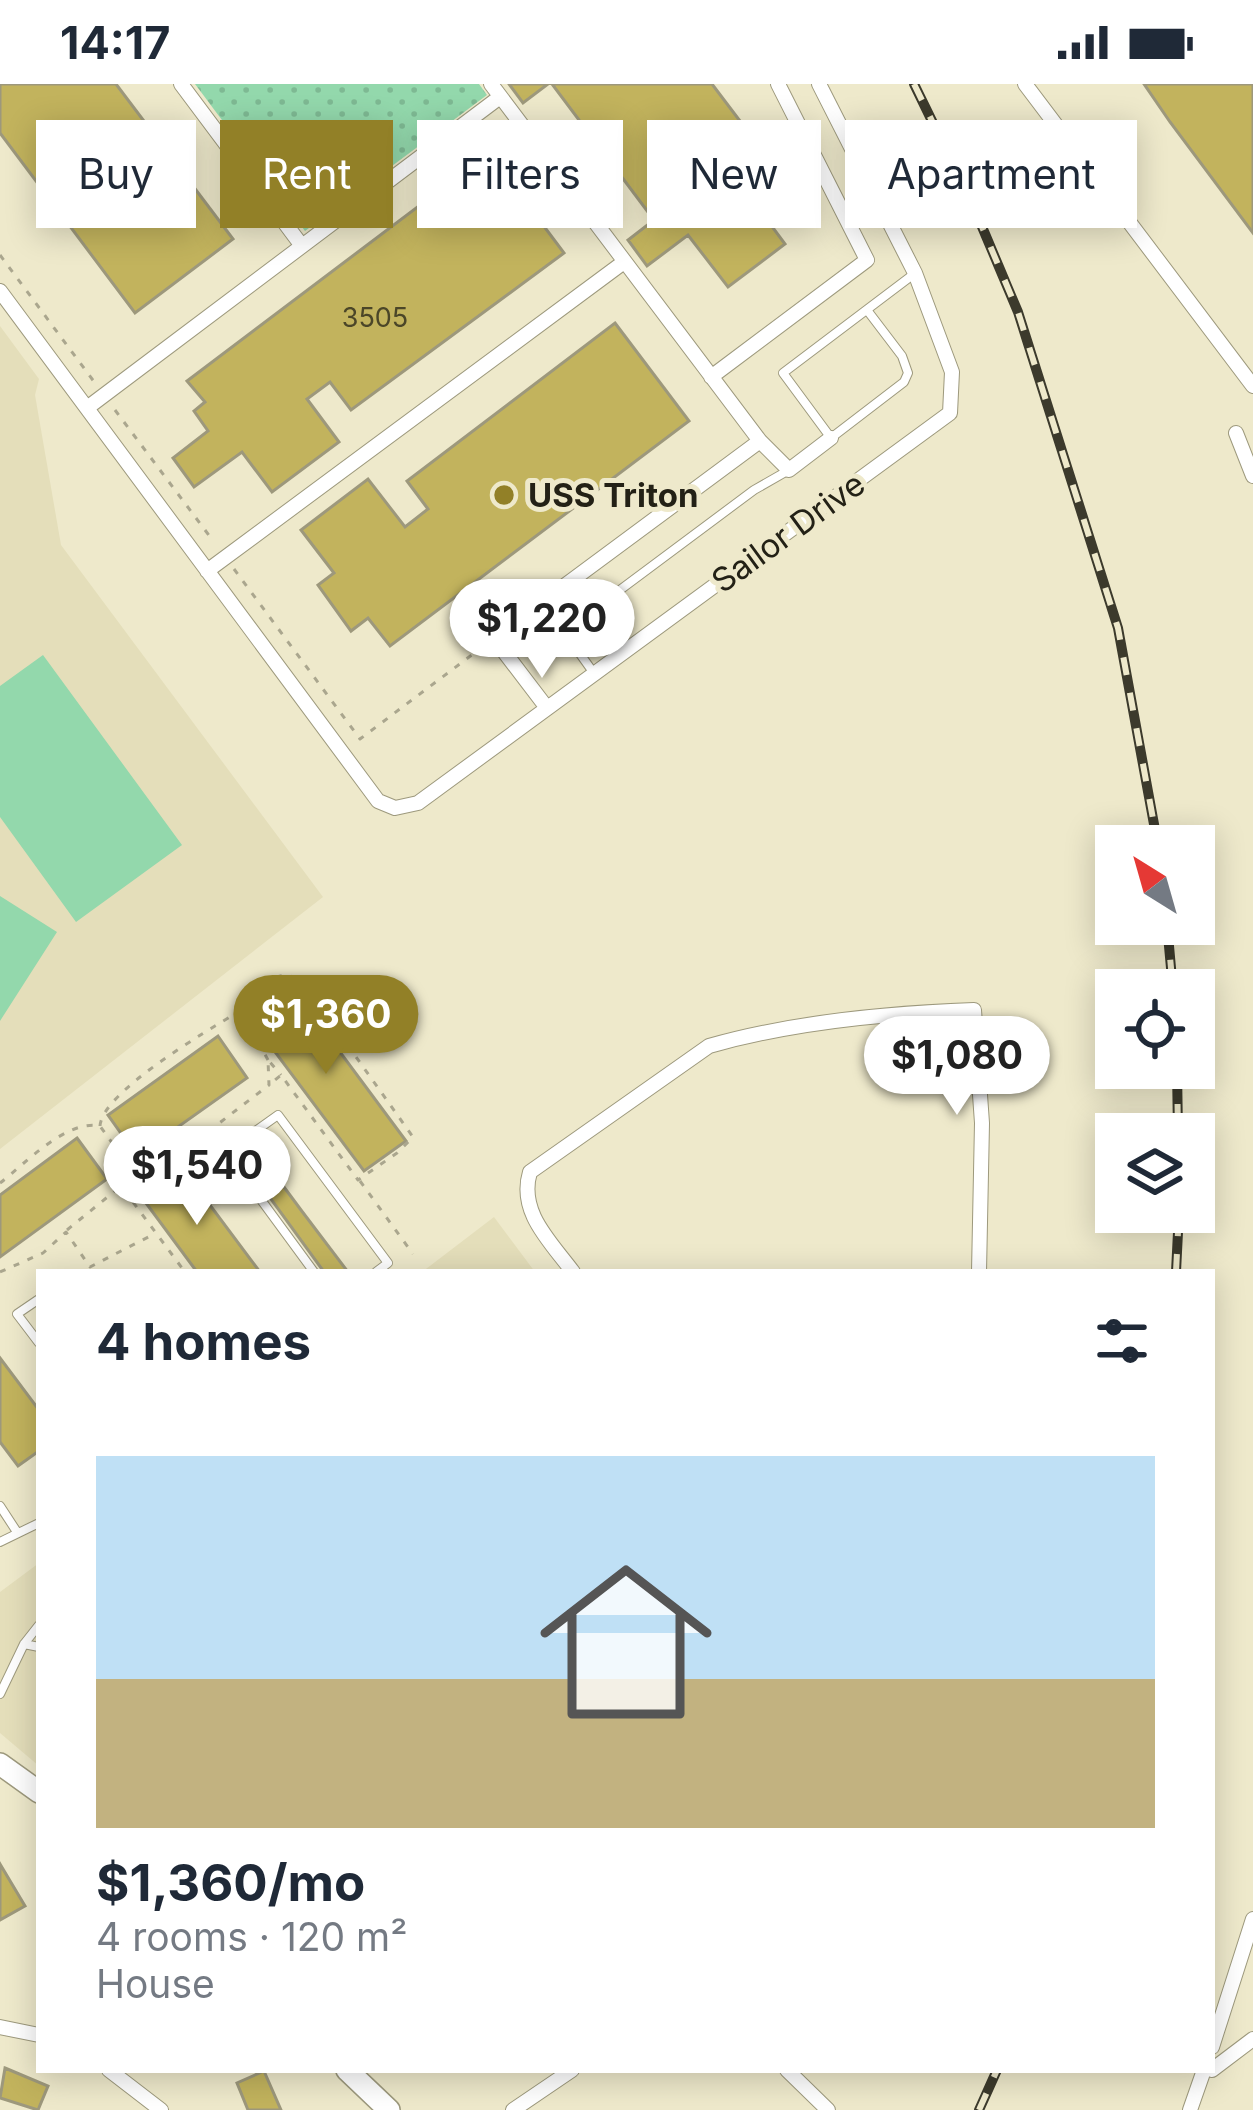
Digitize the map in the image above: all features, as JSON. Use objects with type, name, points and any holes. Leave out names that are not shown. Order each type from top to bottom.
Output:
[{"type":"main road","points":[[0,1764],[36,1790]]},
{"type":"main road","points":[[350,2073],[389,2110]]},
{"type":"street","points":[[181,84],[302,246]]},
{"type":"street","points":[[711,376],[867,260],[778,84]]},
{"type":"street","name":"Sailor Drive","points":[[0,291],[379,801],[395,808],[418,803],[950,413],[952,372],[915,273],[819,84]]},
{"type":"street","points":[[1025,84],[1253,386]]},
{"type":"street","points":[[87,408],[302,246],[495,91],[760,440],[789,470],[830,438]]},
{"type":"street","points":[[207,571],[624,262]]},
{"type":"street","points":[[1236,433],[1253,476]]},
{"type":"street","points":[[494,638],[760,440]]},
{"type":"street","points":[[467,603],[547,708]]},
{"type":"street","points":[[571,1269],[532,1216],[524,1195],[530,1172],[709,1046],[742,1036],[974,1010],[982,1124],[979,1269]]},
{"type":"street","points":[[1215,2038],[1253,1919]]},
{"type":"street","points":[[0,2027],[36,2034]]},
{"type":"street","points":[[1215,2066],[1253,2039]]},
{"type":"street","points":[[113,2073],[161,2110]]},
{"type":"street","points":[[513,2110],[568,2073]]},
{"type":"street","points":[[790,2073],[828,2110]]},
{"type":"street","points":[[1190,2110],[1207,2073]]},
{"type":"lane","points":[[867,310],[902,356],[908,373],[904,382],[830,438],[783,373],[915,273]]},
{"type":"lane","points":[[594,674],[573,644],[572,632],[581,619],[754,490],[789,470]]},
{"type":"lane","points":[[312,1269],[226,1152],[278,1115],[388,1263],[380,1269]]},
{"type":"lane","points":[[36,1301],[17,1314],[36,1339]]},
{"type":"lane","points":[[0,1505],[17,1532]]},
{"type":"lane","points":[[0,1542],[36,1523]]},
{"type":"lane","points":[[0,1694],[36,1629]]},
{"type":"lane","points":[[25,1643],[36,1646]]},
{"type":"path","points":[[137,1178],[100,1126],[100,1115],[116,1096],[241,1010],[279,976],[290,976],[307,988],[411,1130],[408,1144],[358,1180]]},
{"type":"path","points":[[241,1010],[268,1060],[413,1254]]},
{"type":"path","points":[[268,1060],[269,1085]]},
{"type":"path","points":[[0,1272],[43,1252],[175,1146],[186,1146],[205,1134],[280,1075]]},
{"type":"path","points":[[0,1183],[65,1134],[91,1124],[100,1126]]},
{"type":"path","points":[[122,1186],[183,1269]]},
{"type":"path","points":[[65,1232],[92,1269],[156,1233]]},
{"type":"shaded area","points":[[0,326],[39,379],[35,395],[61,545],[323,897],[0,1149]]},
{"type":"shaded area","points":[[494,1217],[533,1269],[426,1269]]},
{"type":"shaded area","points":[[36,1565],[36,1763],[0,1733],[0,1592]]},
{"type":"green space","points":[[195,84],[479,84],[487,95],[454,120],[417,120],[417,147],[393,165],[393,120],[222,120]]},
{"type":"green space","points":[[43,655],[182,845],[76,922],[0,817],[0,686]]},
{"type":"green space","points":[[0,896],[57,932],[0,1021]]},
{"type":"building","points":[[0,84],[116,84],[143,120],[36,120],[36,181],[0,133]]},
{"type":"building","points":[[509,84],[548,84],[523,103]]},
{"type":"building","points":[[552,84],[712,84],[739,120],[647,120],[647,211],[623,179],[623,120],[579,120]]},
{"type":"building","points":[[1144,84],[1253,84],[1253,233],[1170,122]]},
{"type":"building","points":[[196,190],[220,228],[233,239],[135,313],[71,228],[196,228]]},
{"type":"building","points":[[417,207],[417,228],[545,228],[564,253],[351,410],[330,382],[307,399],[339,442],[272,492],[242,452],[194,487],[173,458],[208,431],[194,411],[205,402],[187,381]]},
{"type":"building","points":[[647,225],[773,228],[785,244],[728,287],[688,235],[647,266],[628,240]]},
{"type":"building","name":"USS Triton","points":[[615,323],[689,421],[390,646],[368,618],[351,631],[318,585],[334,573],[301,530],[368,479],[405,527],[428,509],[407,481]]},
{"type":"building","points":[[288,982],[406,1141],[364,1171],[246,1013]]},
{"type":"building","points":[[218,1036],[247,1078],[137,1156],[108,1115]]},
{"type":"building","points":[[77,1138],[107,1179],[0,1257],[0,1195]]},
{"type":"building","points":[[258,1152],[346,1269],[322,1269],[244,1162]]},
{"type":"building","points":[[183,1169],[258,1269],[195,1269],[143,1199]]},
{"type":"building","points":[[0,1358],[36,1406],[36,1453],[18,1466],[0,1442]]},
{"type":"building","points":[[0,1864],[25,1906],[0,1920]]},
{"type":"building","points":[[5,2068],[48,2086],[38,2110],[0,2098]]},
{"type":"building","points":[[265,2073],[281,2110],[248,2110],[237,2083]]},
{"type":"railway","points":[[914,84],[1018,312],[1118,628],[1154,825]]},
{"type":"railway","points":[[1169,945],[1171,969]]},
{"type":"railway","points":[[1177,1089],[1178,1113]]},
{"type":"railway","points":[[1176,1269],[1178,1233]]},
{"type":"railway","points":[[979,2110],[996,2073]]},
{"type":"place","name":"USS Triton","points":[[504,495]]}]
